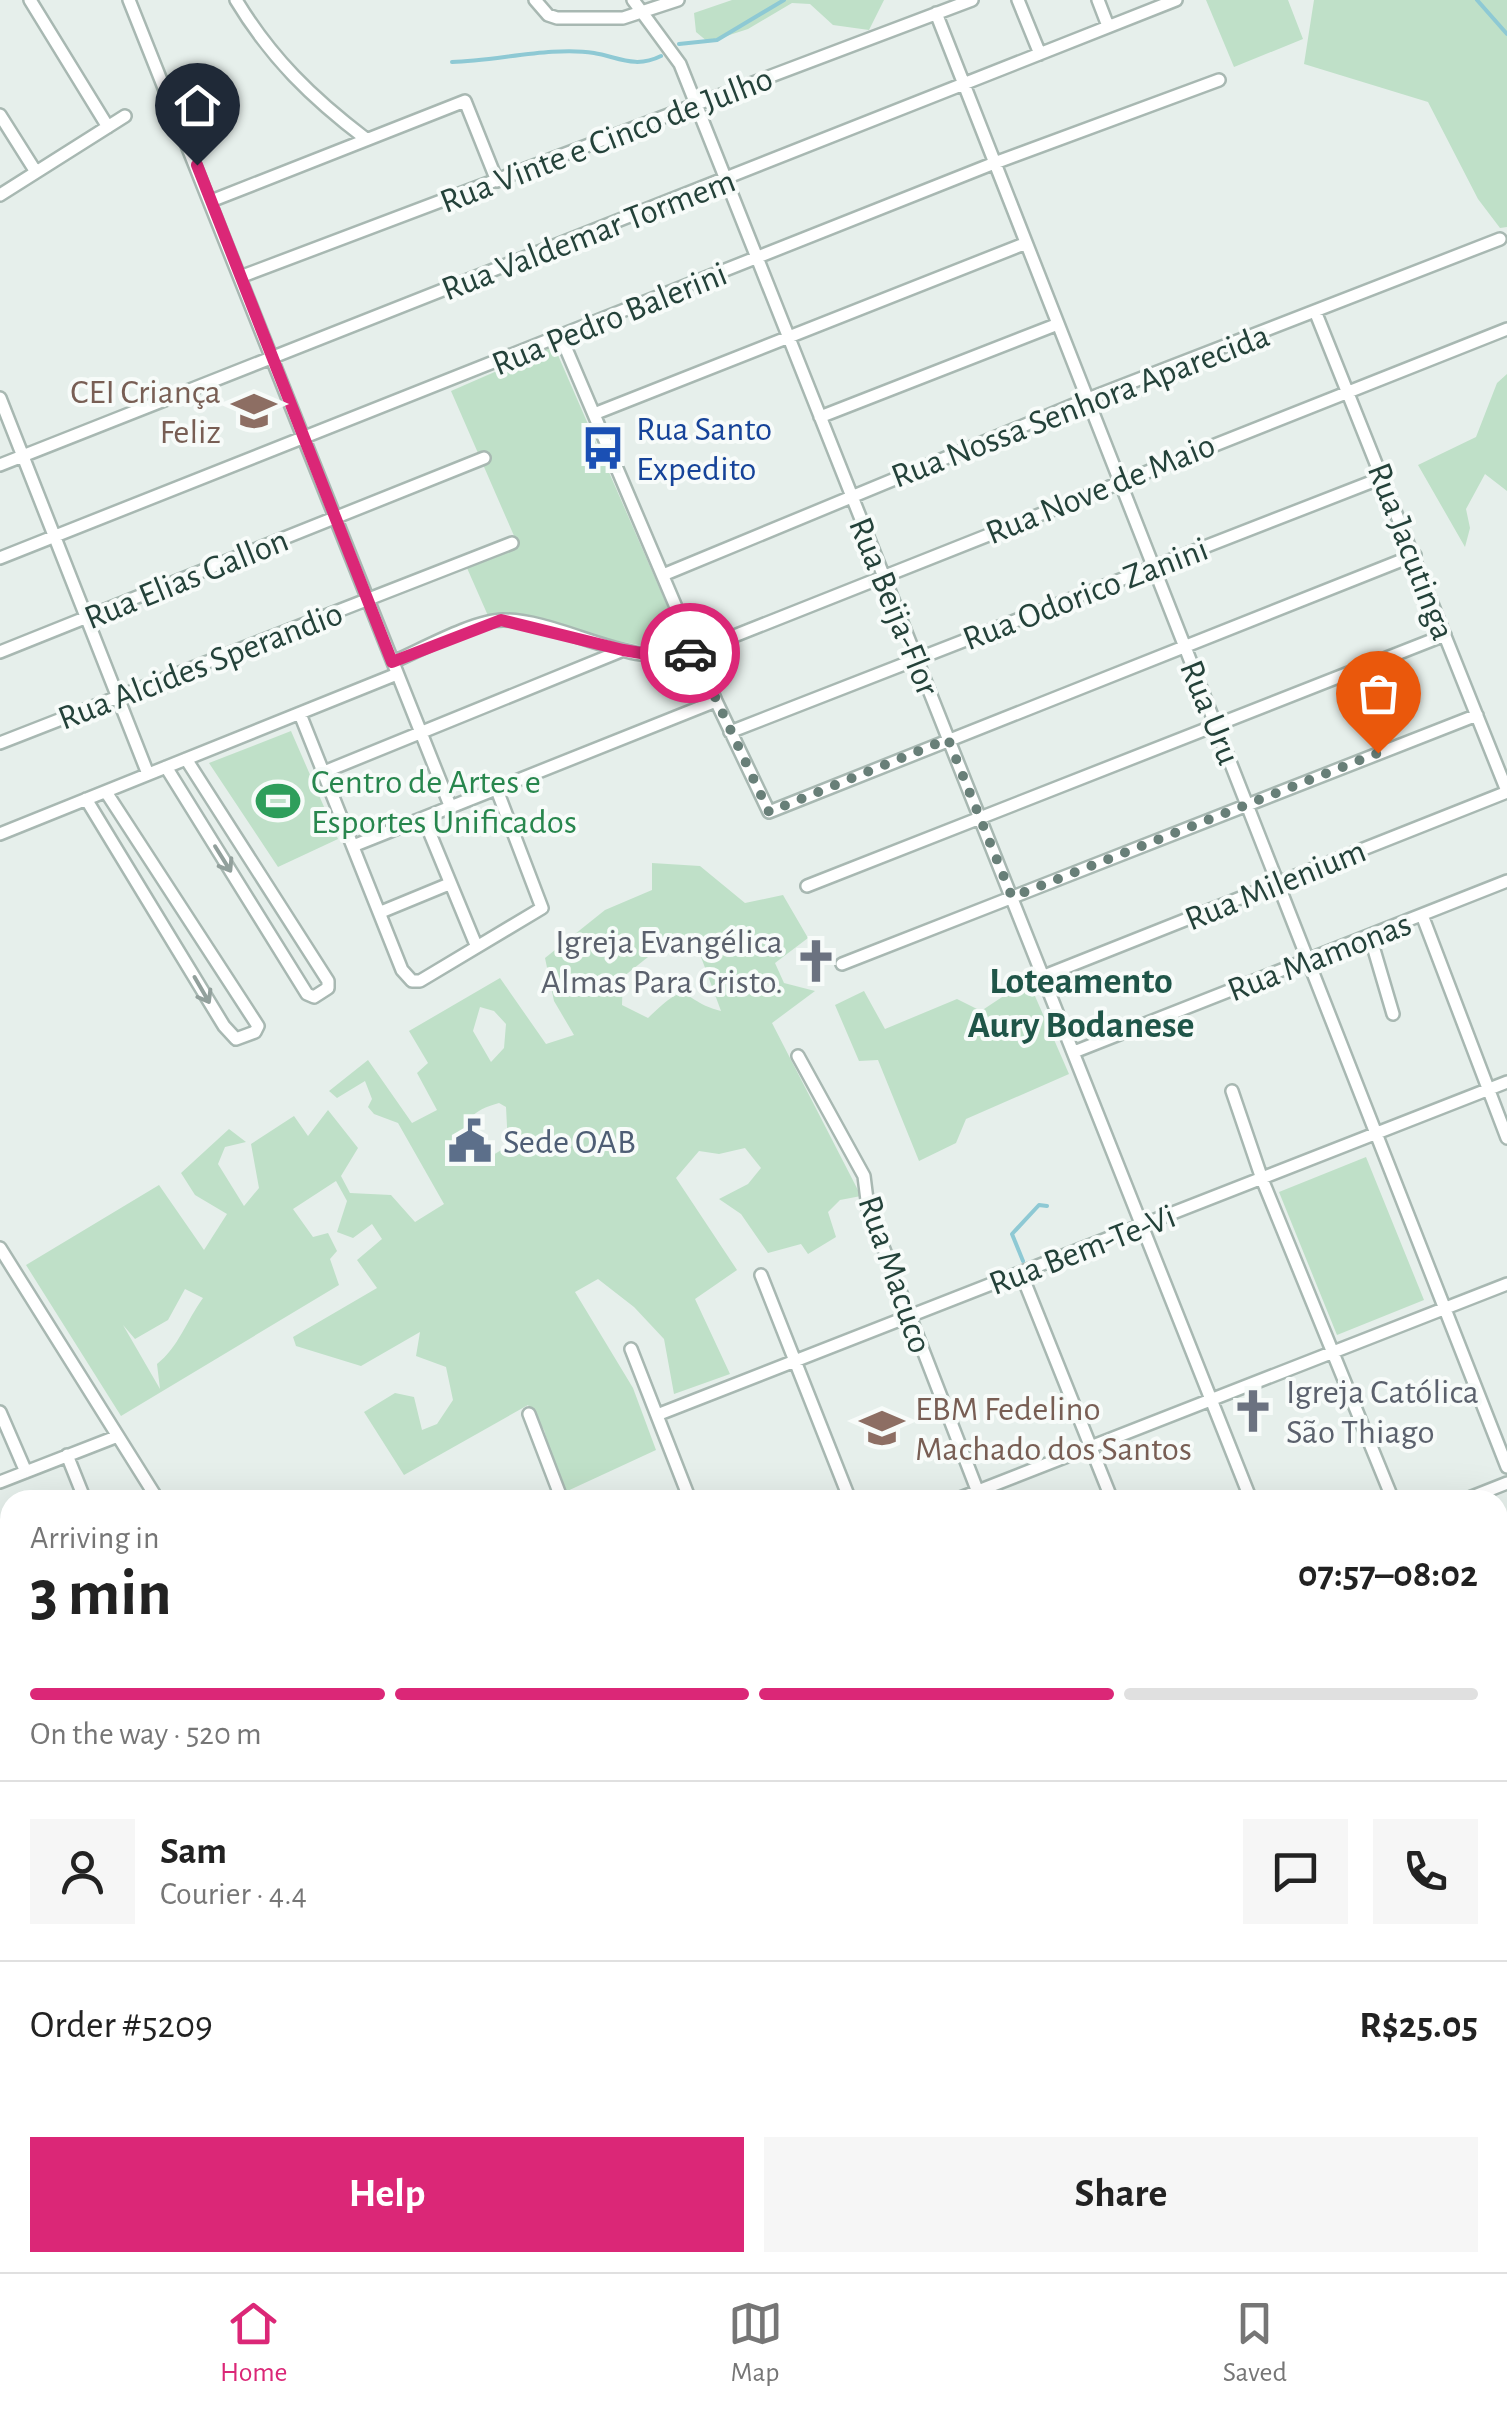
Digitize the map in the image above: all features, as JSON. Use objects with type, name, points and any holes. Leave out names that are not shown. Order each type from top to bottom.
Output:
[{"type":"street","points":[[30,0],[108,127]]},
{"type":"street","points":[[130,0],[451,808]]},
{"type":"street","points":[[236,0],[255,31],[298,84],[366,139]]},
{"type":"street","points":[[534,0],[556,18],[644,14],[678,0]]},
{"type":"street","name":"Rua Beija-Flor","points":[[633,0],[680,64],[1248,1490]]},
{"type":"street","name":"Rua Vinte e Cinco de Julho","points":[[240,277],[972,0]]},
{"type":"street","points":[[1018,0],[1040,54]]},
{"type":"street","points":[[1098,0],[1108,26]]},
{"type":"street","name":"Rua Valdemar Tormem","points":[[0,466],[1176,0]]},
{"type":"street","name":"Rua Uru","points":[[936,13],[992,164],[1217,723],[1507,1468]]},
{"type":"street","name":"Rua Pedro Balerini","points":[[0,558],[992,164],[1219,80]]},
{"type":"street","points":[[212,201],[465,101],[497,180]]},
{"type":"street","points":[[0,115],[36,172]]},
{"type":"street","points":[[0,195],[126,116]]},
{"type":"street","name":"Rua Nossa Senhora Aparecida","points":[[663,575],[1088,399],[1500,239]]},
{"type":"street","points":[[594,414],[1024,244]]},
{"type":"street","name":"Rua Jacutinga","points":[[1315,312],[1507,791]]},
{"type":"street","points":[[820,416],[1058,324]]},
{"type":"street","name":"Rua Nove de Maio","points":[[694,652],[1346,389],[1507,329]]},
{"type":"street","points":[[561,337],[694,652],[769,812],[1414,555]]},
{"type":"street","points":[[0,398],[148,774]]},
{"type":"street","name":"Rua Elias Gallon","points":[[0,652],[484,458]]},
{"type":"street","name":"Rua Odorico Zanini","points":[[730,732],[1384,477]]},
{"type":"street","name":"Rua Alcides Sperandio","points":[[0,743],[512,543]]},
{"type":"street","points":[[0,834],[300,714],[501,620],[671,658],[694,652]]},
{"type":"street","points":[[807,886],[1444,635]]},
{"type":"street","points":[[324,772],[623,650]]},
{"type":"street","points":[[353,846],[716,702]]},
{"type":"street","points":[[300,714],[402,970],[412,981],[420,980],[542,908],[497,790]]},
{"type":"street","points":[[842,964],[1477,715]]},
{"type":"street","points":[[166,767],[307,994],[320,993],[328,988],[328,981],[186,760]]},
{"type":"street","name":"Rua Milenium","points":[[1044,976],[1507,791]]},
{"type":"street","points":[[86,799],[224,1026],[236,1039],[255,1032],[258,1026],[213,953],[106,792]]},
{"type":"street","points":[[424,818],[476,945]]},
{"type":"street","name":"Rua Mamonas","points":[[1074,1052],[1507,881]]},
{"type":"street","points":[[381,912],[449,884]]},
{"type":"street","points":[[1422,915],[1507,1138]]},
{"type":"street","points":[[1370,936],[1393,1014]]},
{"type":"street","name":"Rua Macuco","points":[[798,1056],[864,1176],[868,1208],[977,1490]]},
{"type":"street","name":"Rua Bem-Te-Vi","points":[[657,1415],[1507,1082]]},
{"type":"street","points":[[1232,1090],[1262,1178],[1389,1490]]},
{"type":"street","points":[[0,1248],[152,1490]]},
{"type":"street","points":[[1022,1273],[1108,1490]]},
{"type":"street","points":[[761,1276],[846,1490]]},
{"type":"street","points":[[993,1490],[1092,1446],[1507,1284]]},
{"type":"street","points":[[631,1349],[686,1490]]},
{"type":"street","points":[[0,1412],[26,1472]]},
{"type":"street","points":[[529,1414],[558,1490]]},
{"type":"street","points":[[0,1482],[118,1436]]},
{"type":"street","points":[[68,1455],[81,1490]]},
{"type":"green space","points":[[732,0],[884,0],[869,30],[833,25],[810,4],[792,3],[748,29],[708,42],[696,32],[694,13]]},
{"type":"green space","points":[[1206,0],[1288,0],[1303,39],[1234,67]]},
{"type":"green space","points":[[1314,0],[1507,0],[1507,227],[1500,228],[1478,199],[1428,102],[1304,64]]},
{"type":"green space","points":[[554,346],[686,649],[678,653],[495,616],[489,618],[467,568],[518,545],[451,391]]},
{"type":"green space","points":[[1507,374],[1507,491],[1485,474],[1466,509],[1470,528],[1465,547],[1418,465],[1476,437],[1497,383]]},
{"type":"green space","name":"Centro de Artes e Esportes Unificados","points":[[291,731],[338,839],[278,867],[209,763]]},
{"type":"green space","points":[[652,863],[700,866],[745,903],[783,895],[808,938],[775,963],[784,983],[815,991],[772,1023],[861,1196],[840,1200],[828,1212],[836,1237],[808,1254],[801,1244],[768,1253],[741,1214],[719,1199],[748,1184],[761,1168],[745,1148],[719,1154],[699,1151],[676,1178],[737,1270],[695,1299],[730,1374],[674,1394],[664,1339],[634,1307],[598,1279],[575,1292],[633,1388],[656,1450],[562,1490],[544,1430],[528,1405],[404,1475],[364,1412],[395,1393],[414,1397],[422,1430],[437,1424],[453,1400],[446,1367],[416,1356],[420,1332],[361,1366],[296,1346],[293,1337],[377,1288],[357,1260],[382,1239],[372,1224],[353,1238],[337,1232],[347,1201],[336,1181],[293,1209],[313,1237],[328,1233],[337,1251],[330,1259],[339,1285],[121,1416],[26,1265],[159,1185],[204,1250],[227,1214],[195,1195],[181,1173],[229,1129],[246,1142],[225,1147],[218,1164],[244,1206],[259,1188],[251,1144],[294,1116],[308,1136],[328,1110],[358,1148],[341,1176],[350,1193],[391,1195],[415,1222],[444,1204],[398,1123],[374,1114],[368,1107],[372,1099],[365,1081],[337,1098],[329,1091],[368,1060],[412,1123],[437,1110],[417,1073],[428,1063],[409,1031],[500,978],[546,1044],[574,1035],[554,1001],[545,958],[605,910],[652,890]],"holes":[[[694,938],[721,1011],[685,994],[672,997],[648,1018],[622,1005],[623,977],[668,941]],[[480,1007],[494,1011],[506,1024],[504,1048],[491,1062],[473,1031]],[[499,1103],[506,1107],[508,1146],[483,1161],[464,1159],[463,1138],[468,1122],[479,1111]],[[185,1289],[203,1298],[177,1342],[157,1364],[160,1389],[123,1325],[135,1339],[168,1320]]]},
{"type":"green space","points":[[1028,980],[1069,1074],[966,1119],[956,1143],[919,1161],[878,1060],[859,1061],[835,1005],[864,991],[885,1029],[957,999],[981,1011]]},
{"type":"green space","points":[[1366,1157],[1424,1300],[1337,1335],[1279,1192]]},
{"type":"waterway","points":[[679,44],[717,40],[784,0]]},
{"type":"waterway","points":[[1477,0],[1507,34]]},
{"type":"waterway","points":[[452,62],[561,51],[635,62],[661,56]]},
{"type":"waterway","points":[[1023,1261],[1012,1234],[1039,1205],[1047,1206]]},
{"type":"way so far","points":[[690,653],[694,652],[769,812],[948,739],[1012,897],[1378,753]]},
{"type":"place","name":"CEI Criança Feliz","points":[[254,411]]},
{"type":"place","name":"Rua Santo Expedito","points":[[603,448]]},
{"type":"place","name":"Centro de Artes e Esportes Unificados","points":[[278,801]]},
{"type":"place","name":"Igreja Evangélica Almas Para Cristo.","points":[[816,961]]},
{"type":"place","name":"Sede OAB","points":[[470,1141]]},
{"type":"place","name":"Igreja Católica São Thiago","points":[[1253,1411]]},
{"type":"place","name":"EBM Fedelino Machado dos Santos","points":[[882,1428]]},
{"type":"district","name":"Loteamento Aury Bodanese","points":[[1081,1002]]},
{"type":"route","points":[[197,165],[392,662],[501,620],[623,650],[671,658],[690,653]]}]
